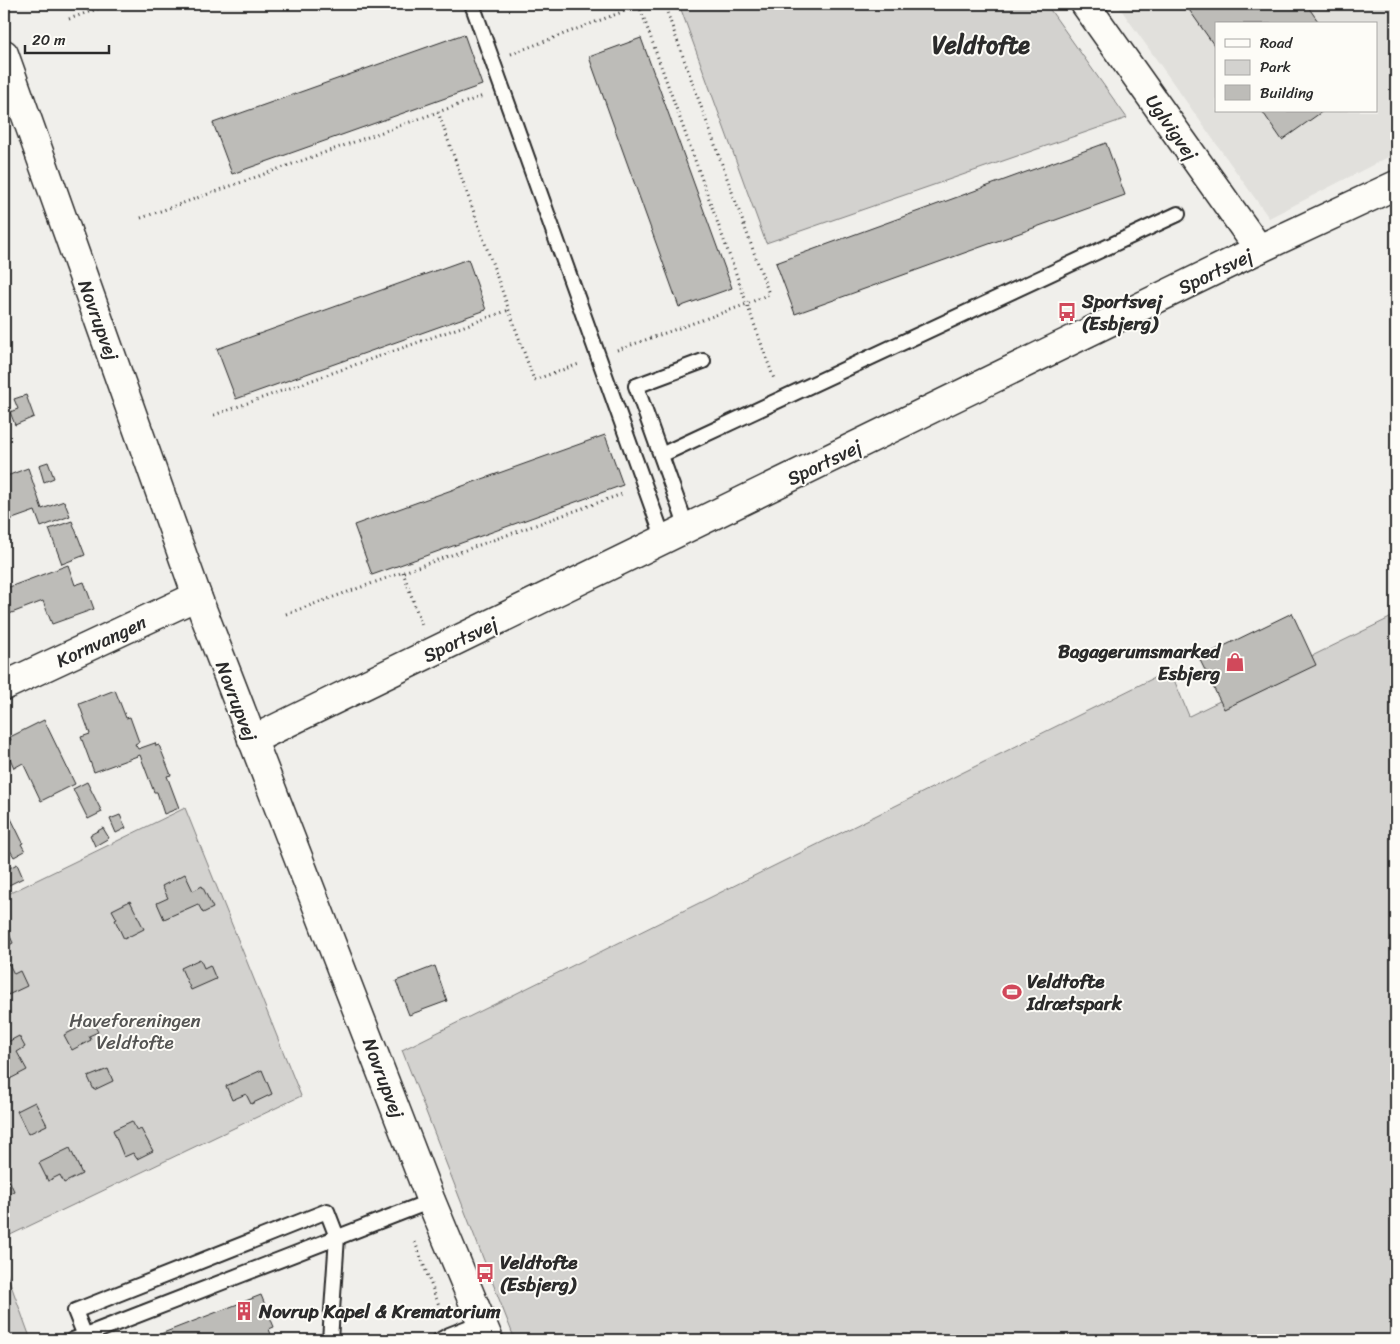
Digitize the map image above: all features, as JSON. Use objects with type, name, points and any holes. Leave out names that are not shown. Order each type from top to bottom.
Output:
[{"type":"street","name":"Uglvigvej","points":[[1085,4],[1260,250]]},
{"type":"street","name":"Novrupvej","points":[[4,54],[197,596],[432,1201],[486,1331]]},
{"type":"street","name":"Sportsvej","points":[[252,740],[1396,184]]},
{"type":"street","name":"Kornvangen","points":[[4,686],[197,596]]},
{"type":"lane","points":[[472,4],[644,486],[676,534]]},
{"type":"lane","points":[[661,455],[1178,214]]},
{"type":"lane","points":[[676,534],[661,455],[636,386],[703,361]]},
{"type":"lane","points":[[330,1340],[337,1237],[327,1211],[75,1311],[79,1338],[337,1237],[432,1201]]},
{"type":"lane","points":[[440,1340],[449,1334],[486,1331]]},
{"type":"path","points":[[69,19],[111,4]]},
{"type":"path","points":[[615,4],[618,13]]},
{"type":"path","points":[[492,62],[641,4],[781,399]]},
{"type":"path","points":[[664,4],[768,294]]},
{"type":"path","points":[[141,218],[502,89]]},
{"type":"path","points":[[214,415],[510,310]]},
{"type":"path","points":[[286,614],[644,486]]},
{"type":"path","points":[[403,572],[432,653]]},
{"type":"shaded area","points":[[1117,4],[1396,4],[1396,153],[1269,218]]},
{"type":"green space","points":[[679,4],[1046,4],[1127,118],[766,243]]},
{"type":"green space","name":"Veldtofte Idrætspark","points":[[1396,615],[1396,1340],[515,1340],[402,1050],[1170,670],[1189,716]]},
{"type":"green space","name":"Haveforeningen Veldtofte","points":[[185,808],[301,1096],[4,1238],[4,896]]},
{"type":"green space","points":[[4,1266],[31,1340],[4,1340]]},
{"type":"building","points":[[544,4],[557,4],[545,8]]},
{"type":"building","points":[[1185,4],[1306,4],[1319,22],[1215,22],[1215,47]]},
{"type":"building","points":[[464,34],[482,85],[232,174],[213,123]]},
{"type":"building","points":[[641,38],[732,288],[679,307],[589,57]]},
{"type":"building","points":[[1263,112],[1322,112],[1282,140]]},
{"type":"building","points":[[1106,143],[1125,195],[795,314],[776,263]]},
{"type":"building","points":[[468,259],[486,310],[236,399],[217,349]]},
{"type":"building","points":[[26,395],[34,417],[15,425],[10,412],[18,409],[14,399]]},
{"type":"building","points":[[605,435],[623,485],[372,575],[354,525]]},
{"type":"building","points":[[48,462],[54,478],[44,482],[39,465]]},
{"type":"building","points":[[28,468],[42,509],[64,501],[70,516],[41,527],[35,511],[4,522],[4,477]]},
{"type":"building","points":[[72,521],[85,555],[62,564],[49,529]]},
{"type":"building","points":[[68,565],[75,585],[84,582],[94,609],[52,624],[43,601],[9,614],[4,601],[4,589]]},
{"type":"building","points":[[1292,613],[1316,665],[1224,709],[1199,658]]},
{"type":"building","points":[[115,690],[126,718],[130,717],[139,742],[135,744],[138,749],[155,743],[156,746],[159,745],[171,775],[167,776],[179,808],[164,814],[157,792],[154,792],[140,755],[94,772],[81,737],[90,734],[79,704]]},
{"type":"building","points":[[44,720],[75,784],[41,801],[23,763],[14,768],[4,744],[11,740],[10,737]]},
{"type":"building","points":[[87,782],[102,812],[88,819],[73,789]]},
{"type":"building","points":[[4,804],[25,851],[14,857],[4,840]]},
{"type":"building","points":[[120,815],[126,828],[116,833],[110,819]]},
{"type":"building","points":[[103,828],[109,838],[95,846],[90,835]]},
{"type":"building","points":[[17,864],[23,878],[7,886],[4,879],[4,871]]},
{"type":"building","points":[[185,874],[193,891],[202,886],[213,908],[203,913],[198,904],[164,919],[157,903],[168,898],[162,886]]},
{"type":"building","points":[[130,901],[144,929],[124,939],[112,910]]},
{"type":"building","points":[[9,934],[13,943],[4,948],[4,937]]},
{"type":"building","points":[[200,959],[204,968],[210,965],[216,979],[191,990],[181,968]]},
{"type":"building","points":[[9,964],[14,974],[20,971],[27,986],[8,995],[4,986],[4,966]]},
{"type":"building","points":[[435,966],[447,1001],[409,1015],[396,981]]},
{"type":"building","points":[[92,1021],[98,1032],[89,1036],[91,1040],[72,1050],[64,1035]]},
{"type":"building","points":[[19,1036],[25,1047],[17,1052],[27,1070],[4,1082],[4,1044]]},
{"type":"building","points":[[108,1069],[113,1081],[94,1090],[88,1077]]},
{"type":"building","points":[[262,1070],[272,1094],[251,1104],[246,1094],[232,1100],[226,1086]]},
{"type":"building","points":[[35,1102],[47,1125],[28,1134],[17,1111]]},
{"type":"building","points":[[132,1121],[137,1131],[141,1129],[153,1151],[137,1159],[133,1153],[124,1157],[113,1130]]},
{"type":"building","points":[[70,1148],[82,1174],[64,1183],[60,1175],[48,1181],[39,1163]]},
{"type":"building","points":[[9,1180],[14,1191],[4,1196],[4,1182]]},
{"type":"building","name":"Novrup Kapel & Krematorium","points":[[261,1295],[274,1327],[269,1329],[273,1340],[145,1340]]},
{"type":"place","name":"Sportsvej (Esbjerg)","points":[[1067,312]]},
{"type":"place","name":"Bagagerumsmarked Esbjerg","points":[[1235,662]]},
{"type":"place","name":"Veldtofte Idrætspark","points":[[1012,992]]},
{"type":"place","name":"Veldtofte (Esbjerg)","points":[[485,1273]]},
{"type":"place","name":"Novrup Kapel & Krematorium","points":[[244,1311]]},
{"type":"district","name":"Veldtofte","points":[[981,45]]}]
